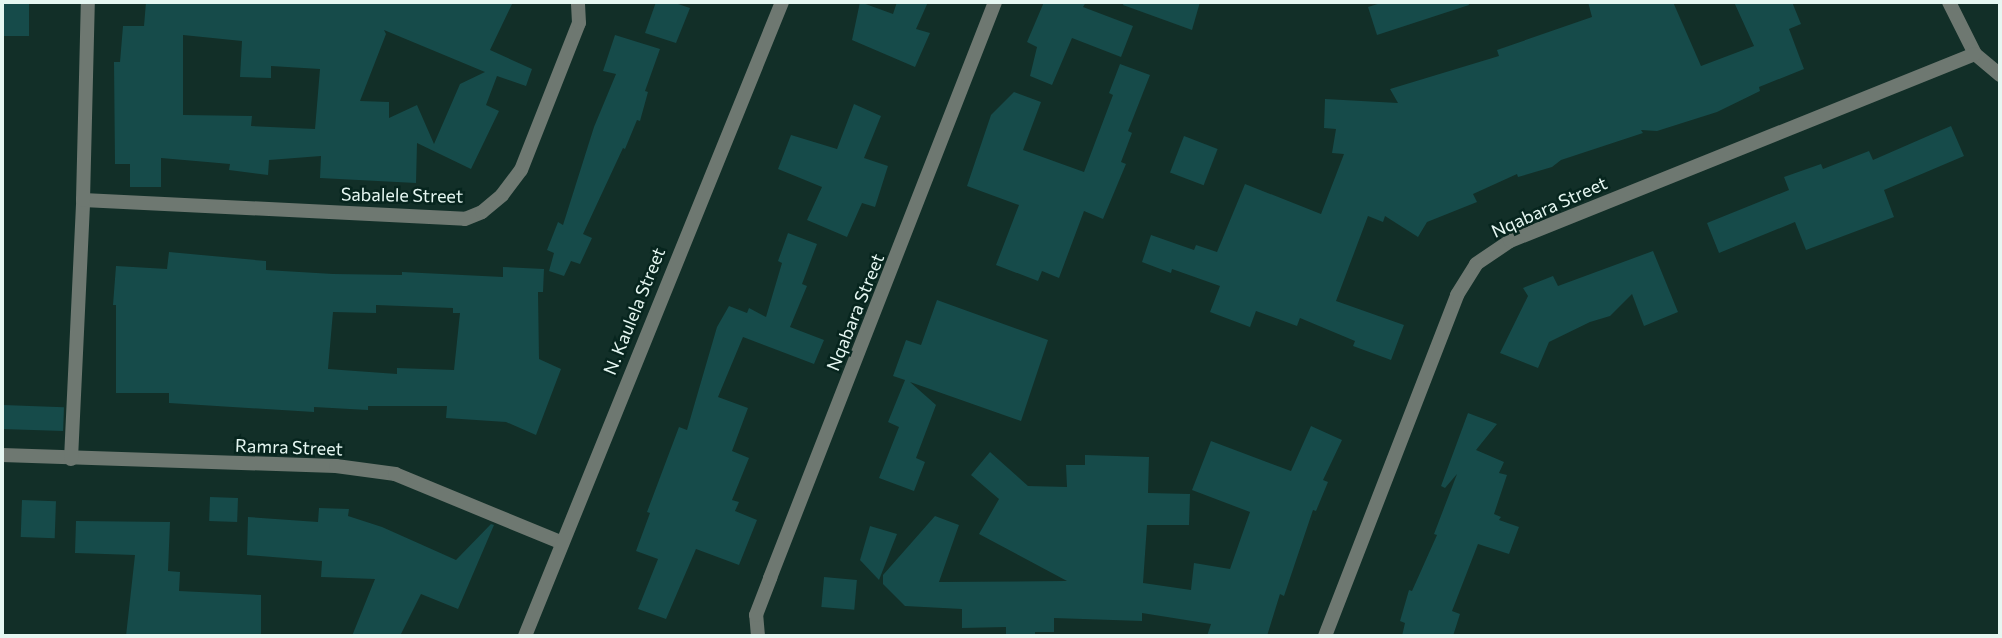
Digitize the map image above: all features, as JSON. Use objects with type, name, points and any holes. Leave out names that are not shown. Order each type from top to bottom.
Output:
[{"type":"street","points":[[71,459],[83,200],[88,2]]},
{"type":"street","name":"Sabalele Street","points":[[83,200],[465,219],[482,212],[502,195],[521,170],[579,23],[578,2]]},
{"type":"street","name":"N. Kaulela Street","points":[[525,636],[560,542],[782,2]]},
{"type":"street","name":"Nqabara Street","points":[[758,636],[756,615],[995,2]]},
{"type":"street","points":[[1950,2],[1975,54],[2000,75]]},
{"type":"street","name":"Nqabara Street","points":[[1325,636],[1457,295],[1476,264],[1510,241],[1975,54]]},
{"type":"street","name":"Ramra Street","points":[[2,455],[335,466],[395,474],[560,542]]},
{"type":"building","points":[[2,2],[29,2],[29,36],[2,36]]},
{"type":"building","points":[[146,2],[513,2],[490,50],[532,69],[526,86],[497,76],[486,105],[499,111],[471,169],[417,143],[416,183],[320,178],[321,156],[269,160],[268,175],[229,170],[230,164],[161,158],[161,187],[130,187],[130,164],[115,164],[114,62],[120,62],[123,26],[144,26]],"holes":[[[384,30],[485,72],[460,84],[434,144],[417,105],[389,118],[389,102],[360,101],[386,34]],[[183,35],[242,41],[240,77],[271,78],[271,66],[320,69],[315,129],[251,126],[252,116],[183,115]]]},
{"type":"building","points":[[656,2],[672,2],[690,8],[676,43],[645,33]]},
{"type":"building","points":[[860,2],[893,14],[897,2],[928,2],[916,29],[930,33],[915,67],[852,40]]},
{"type":"building","points":[[1044,2],[1086,2],[1083,7],[1133,26],[1121,57],[1072,38],[1052,85],[1030,76],[1037,47],[1027,42]]},
{"type":"building","points":[[1124,2],[1200,2],[1192,30],[1123,5]]},
{"type":"building","points":[[1384,2],[1468,2],[1469,5],[1377,35],[1368,7]]},
{"type":"building","points":[[1588,2],[1673,2],[1701,66],[1754,46],[1734,2],[1792,2],[1801,24],[1789,29],[1804,69],[1759,87],[1760,91],[1717,112],[1657,131],[1641,130],[1643,133],[1561,160],[1552,167],[1518,177],[1517,174],[1473,194],[1477,202],[1427,222],[1418,237],[1385,216],[1383,222],[1368,216],[1336,301],[1404,325],[1391,360],[1353,346],[1355,341],[1300,318],[1297,326],[1256,311],[1250,327],[1210,312],[1220,286],[1172,269],[1171,273],[1142,262],[1151,235],[1194,250],[1196,245],[1217,252],[1245,184],[1321,214],[1344,154],[1332,153],[1336,129],[1324,128],[1325,99],[1398,103],[1390,89],[1499,56],[1497,50],[1592,17]]},
{"type":"building","points":[[615,35],[660,49],[645,91],[648,92],[640,121],[637,120],[583,234],[592,238],[580,264],[571,261],[564,276],[549,271],[554,253],[547,250],[558,222],[563,225],[594,127],[616,74],[603,71]]},
{"type":"building","points":[[1120,64],[1150,75],[1128,131],[1132,133],[1121,162],[1126,164],[1103,219],[1084,211],[1059,278],[1042,271],[1038,281],[996,265],[1019,205],[967,186],[991,115],[1014,92],[1041,102],[1023,150],[1084,172],[1113,95],[1109,93]]},
{"type":"building","points":[[854,104],[881,116],[864,158],[888,166],[875,207],[862,203],[847,237],[807,220],[822,187],[778,169],[791,135],[837,149]]},
{"type":"building","points":[[1951,126],[1964,156],[1884,190],[1894,217],[1806,250],[1795,222],[1719,253],[1707,223],[1789,190],[1784,177],[1821,164],[1823,169],[1869,151],[1873,160]]},
{"type":"building","points":[[1184,136],[1218,149],[1204,185],[1170,172]]},
{"type":"building","points":[[788,233],[817,244],[802,284],[807,286],[790,327],[824,340],[814,364],[743,337],[718,397],[748,408],[732,451],[749,458],[732,500],[739,502],[735,511],[757,520],[739,565],[696,549],[666,619],[638,609],[658,559],[636,551],[650,513],[647,512],[679,427],[687,430],[717,327],[729,306],[747,313],[749,308],[766,317],[782,263],[778,261]]},
{"type":"building","points":[[1653,251],[1678,312],[1644,326],[1632,294],[1610,316],[1590,322],[1549,342],[1538,368],[1500,353],[1528,296],[1523,288],[1553,276],[1558,286]]},
{"type":"building","points":[[169,252],[266,261],[266,270],[333,274],[402,275],[402,272],[503,277],[503,267],[544,269],[543,292],[538,292],[539,359],[561,369],[536,435],[506,422],[446,418],[447,406],[368,406],[368,410],[314,407],[314,412],[169,403],[169,393],[116,393],[116,305],[113,305],[116,266],[167,269]],"holes":[[[376,305],[453,308],[453,313],[460,313],[454,370],[397,368],[397,374],[328,369],[333,312],[376,313]]]},
{"type":"building","points":[[937,300],[1048,340],[1021,421],[910,382],[936,405],[916,458],[925,462],[914,491],[879,478],[899,427],[888,422],[905,380],[893,376],[906,340],[921,345]]},
{"type":"building","points":[[3,405],[64,407],[63,431],[2,429]]},
{"type":"building","points":[[1468,413],[1497,424],[1476,450],[1504,462],[1499,473],[1507,475],[1494,514],[1501,517],[1499,520],[1519,527],[1509,554],[1478,544],[1452,611],[1460,614],[1453,636],[1402,636],[1405,623],[1400,621],[1409,590],[1412,591],[1437,535],[1434,534],[1457,474],[1445,488],[1441,486]]},
{"type":"building","points":[[1311,426],[1342,440],[1323,480],[1328,482],[1316,511],[1313,510],[1284,596],[1280,594],[1267,636],[1207,636],[1211,624],[1142,613],[1142,621],[1054,618],[1054,632],[1035,632],[1035,636],[1006,636],[1006,627],[962,628],[962,609],[905,606],[883,584],[883,575],[935,516],[959,525],[939,582],[1067,581],[979,534],[999,499],[971,475],[990,452],[1028,486],[1067,487],[1066,465],[1085,465],[1085,455],[1149,457],[1148,493],[1190,494],[1189,525],[1147,525],[1143,583],[1191,590],[1194,563],[1230,569],[1250,512],[1192,490],[1211,441],[1291,471]]},
{"type":"building","points":[[210,497],[238,498],[237,522],[209,521]]},
{"type":"building","points":[[22,500],[56,501],[55,538],[21,537]]},
{"type":"building","points":[[319,508],[349,509],[348,516],[382,527],[456,560],[491,524],[494,525],[458,609],[421,594],[400,636],[352,636],[375,579],[321,577],[322,561],[247,555],[248,517],[318,522]]},
{"type":"building","points":[[76,521],[170,522],[168,571],[180,572],[179,591],[261,595],[261,636],[126,636],[135,555],[75,553]]},
{"type":"building","points":[[870,526],[897,534],[879,580],[860,560]]},
{"type":"building","points":[[824,577],[857,580],[854,610],[821,607]]}]
